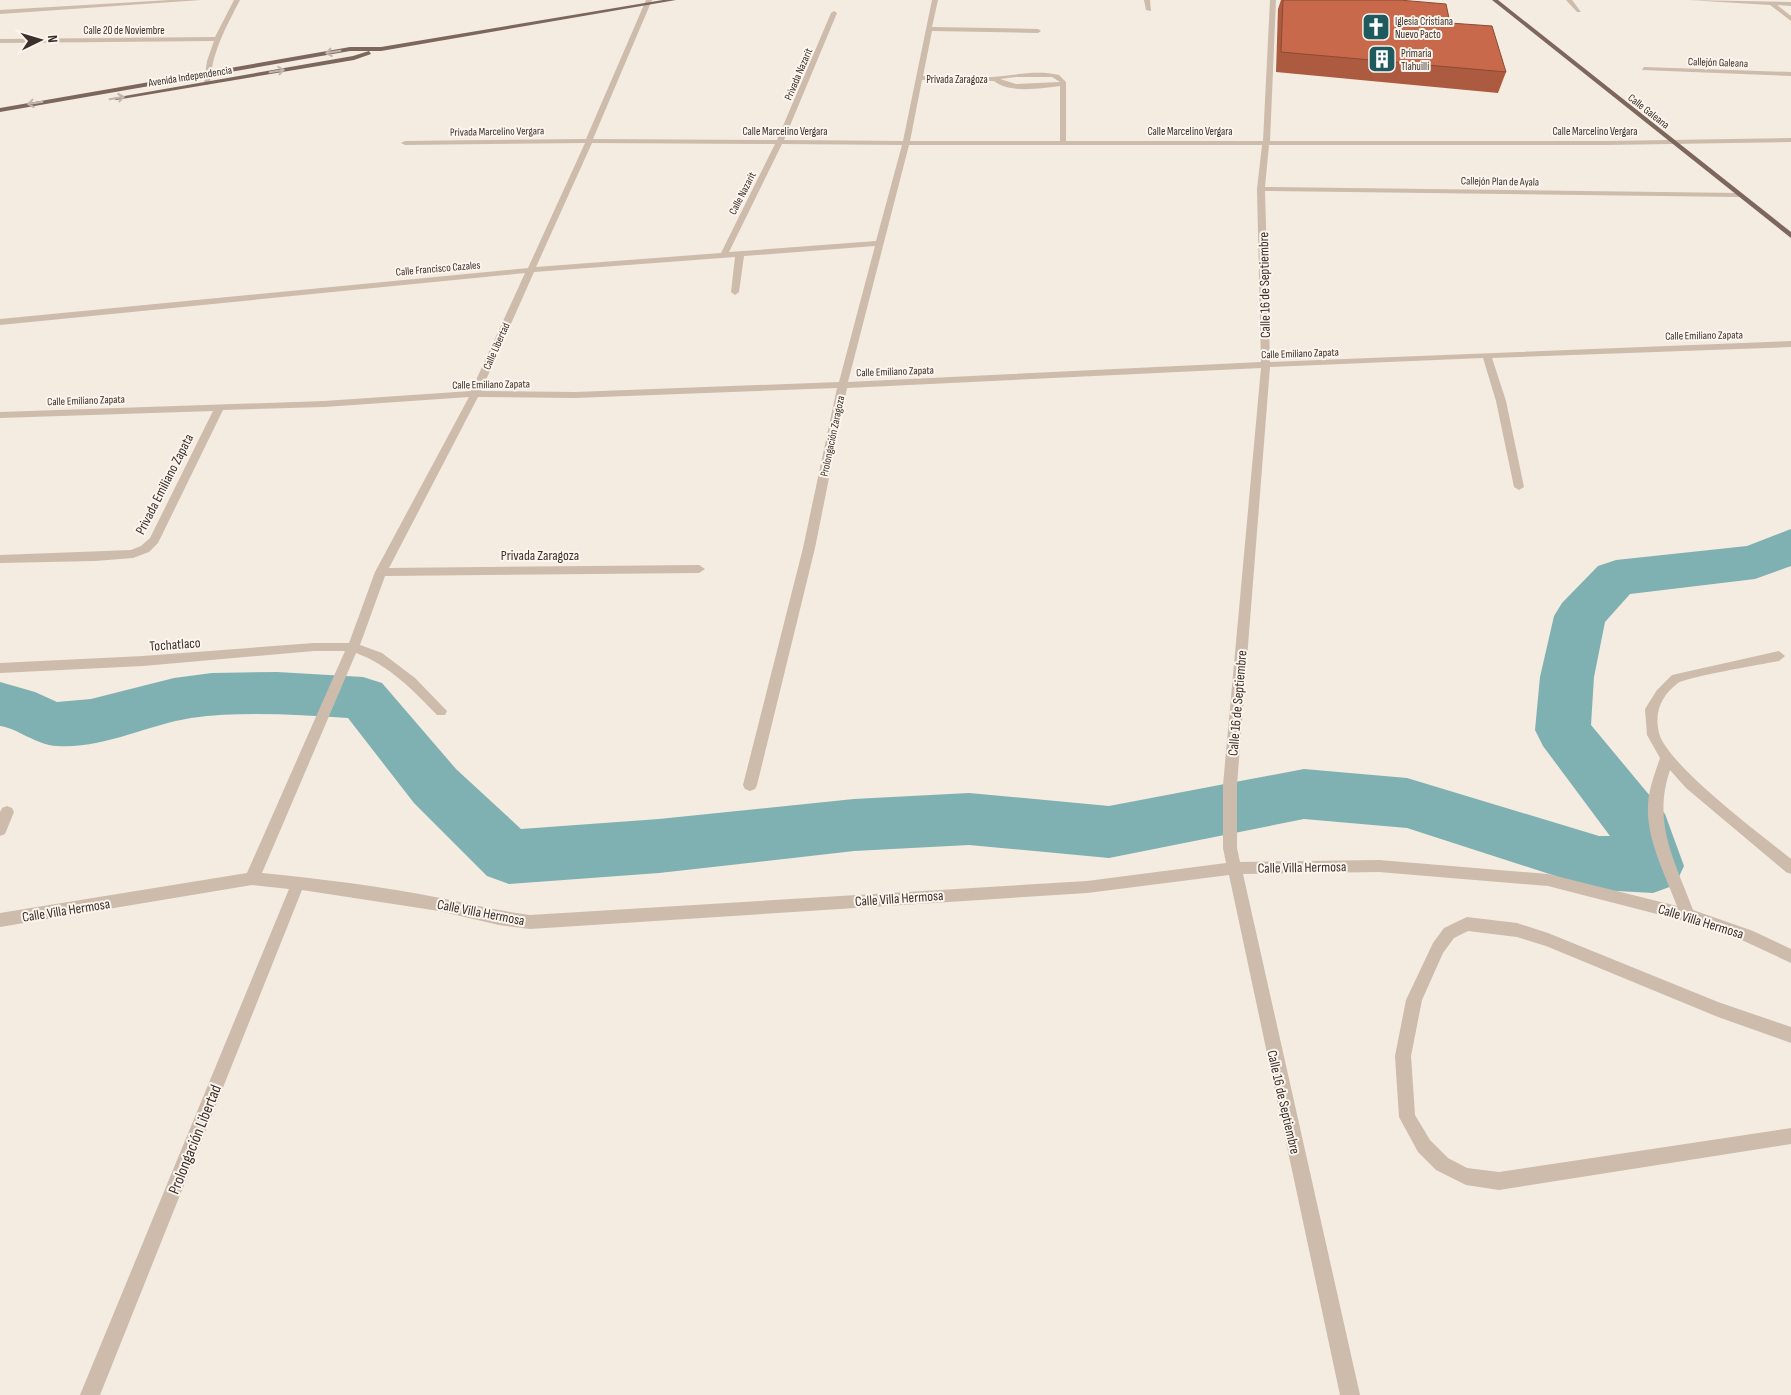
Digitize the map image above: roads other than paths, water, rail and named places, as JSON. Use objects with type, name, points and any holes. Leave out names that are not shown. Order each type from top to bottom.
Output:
[{"type":"main road","name":"Avenida Independencia","points":[[0,118],[354,58],[381,49],[648,2],[673,0]]},
{"type":"main road","name":"Calle Galeana","points":[[1495,0],[1791,236]]},
{"type":"main road","name":"Avenida Independencia","points":[[0,110],[350,49],[381,49]]},
{"type":"main road","points":[[52,100],[52,108]]},
{"type":"street","points":[[0,12],[198,0]]},
{"type":"street","points":[[207,83],[207,74],[217,39],[238,0]]},
{"type":"street","name":"Prolongación Zaragoza","points":[[750,785],[808,548],[842,384],[906,143],[928,28],[936,0]]},
{"type":"street","points":[[1147,0],[1149,10]]},
{"type":"street","name":"Calle 16 de Septiembre","points":[[1273,0],[1266,143],[1261,189],[1266,365],[1230,785],[1230,848],[1232,868],[1350,1395]]},
{"type":"street","points":[[1569,0],[1579,11]]},
{"type":"street","points":[[1691,0],[1791,4]]},
{"type":"street","name":"Calle Libertad","points":[[252,880],[353,647],[382,572],[475,394],[589,141],[648,2]]},
{"type":"street","points":[[1769,2],[1791,19]]},
{"type":"street","name":"Privada Nazarit","points":[[780,142],[834,12]]},
{"type":"street","points":[[928,28],[1038,31]]},
{"type":"street","name":"Calle 20 de Noviembre","points":[[0,41],[217,39]]},
{"type":"street","name":"Callejón Galeana","points":[[1644,69],[1791,74]]},
{"type":"street","name":"Privada Zaragoza","points":[[919,78],[996,80],[1013,86],[1063,83],[1063,142]]},
{"type":"street","name":"Calle Marcelino Vergara","points":[[589,141],[1266,143],[1791,140]]},
{"type":"street","name":"Privada Marcelino Vergara","points":[[405,143],[589,141]]},
{"type":"street","name":"Calle Nazarit","points":[[724,254],[780,142]]},
{"type":"street","name":"Callejón Plan de Ayala","points":[[1261,189],[1739,195]]},
{"type":"street","name":"Calle Francisco Cazales","points":[[0,322],[530,270],[879,243]]},
{"type":"street","points":[[735,292],[740,253]]},
{"type":"street","name":"Calle Emiliano Zapata","points":[[0,415],[324,404],[475,394],[575,395],[1487,355],[1791,344]]},
{"type":"street","points":[[1487,355],[1501,401],[1519,487]]},
{"type":"street","name":"Privada Emiliano Zapata","points":[[0,559],[95,557],[133,554],[145,550],[154,540],[220,407]]},
{"type":"street","name":"Privada Zaragoza","points":[[382,572],[699,569]]},
{"type":"street","points":[[353,647],[386,661],[411,680],[441,710]]},
{"type":"street","name":"Tochatlaco","points":[[0,668],[144,661],[314,648],[353,647]]},
{"type":"street","points":[[1779,656],[1676,678],[1660,693],[1651,709],[1653,734],[1667,758],[1692,784],[1791,868]]},
{"type":"street","points":[[1667,758],[1657,786],[1655,810],[1660,838],[1688,915]]},
{"type":"street","points":[[0,830],[8,812]]},
{"type":"street","name":"Calle Villa Hermosa","points":[[0,920],[252,880],[298,883],[438,904],[491,916],[530,922],[1086,887],[1232,868],[1379,866],[1548,880],[1688,915],[1748,936],[1791,956]]},
{"type":"street","name":"Prolongación Libertad","points":[[90,1395],[298,883]]},
{"type":"street","points":[[1791,1035],[1718,1009],[1548,940],[1517,930],[1467,924],[1449,933],[1438,948],[1414,1000],[1403,1056],[1407,1117],[1424,1146],[1442,1164],[1466,1176],[1499,1181],[1791,1136]]},
{"type":"waterway","points":[[0,704],[15,707],[50,723],[57,724],[91,721],[191,697],[234,693],[277,693],[363,698],[435,786],[509,857],[659,846],[854,825],[969,819],[1109,832],[1304,794],[1407,803],[1599,863],[1653,866],[1643,833],[1563,730],[1567,677],[1580,616],[1616,578],[1755,562],[1791,546]]},
{"type":"place","name":"Iglesia Cristiana Nuevo Pacto","points":[[1376,27]]},
{"type":"place","name":"Primaria Tlahuilli","points":[[1382,59]]}]
